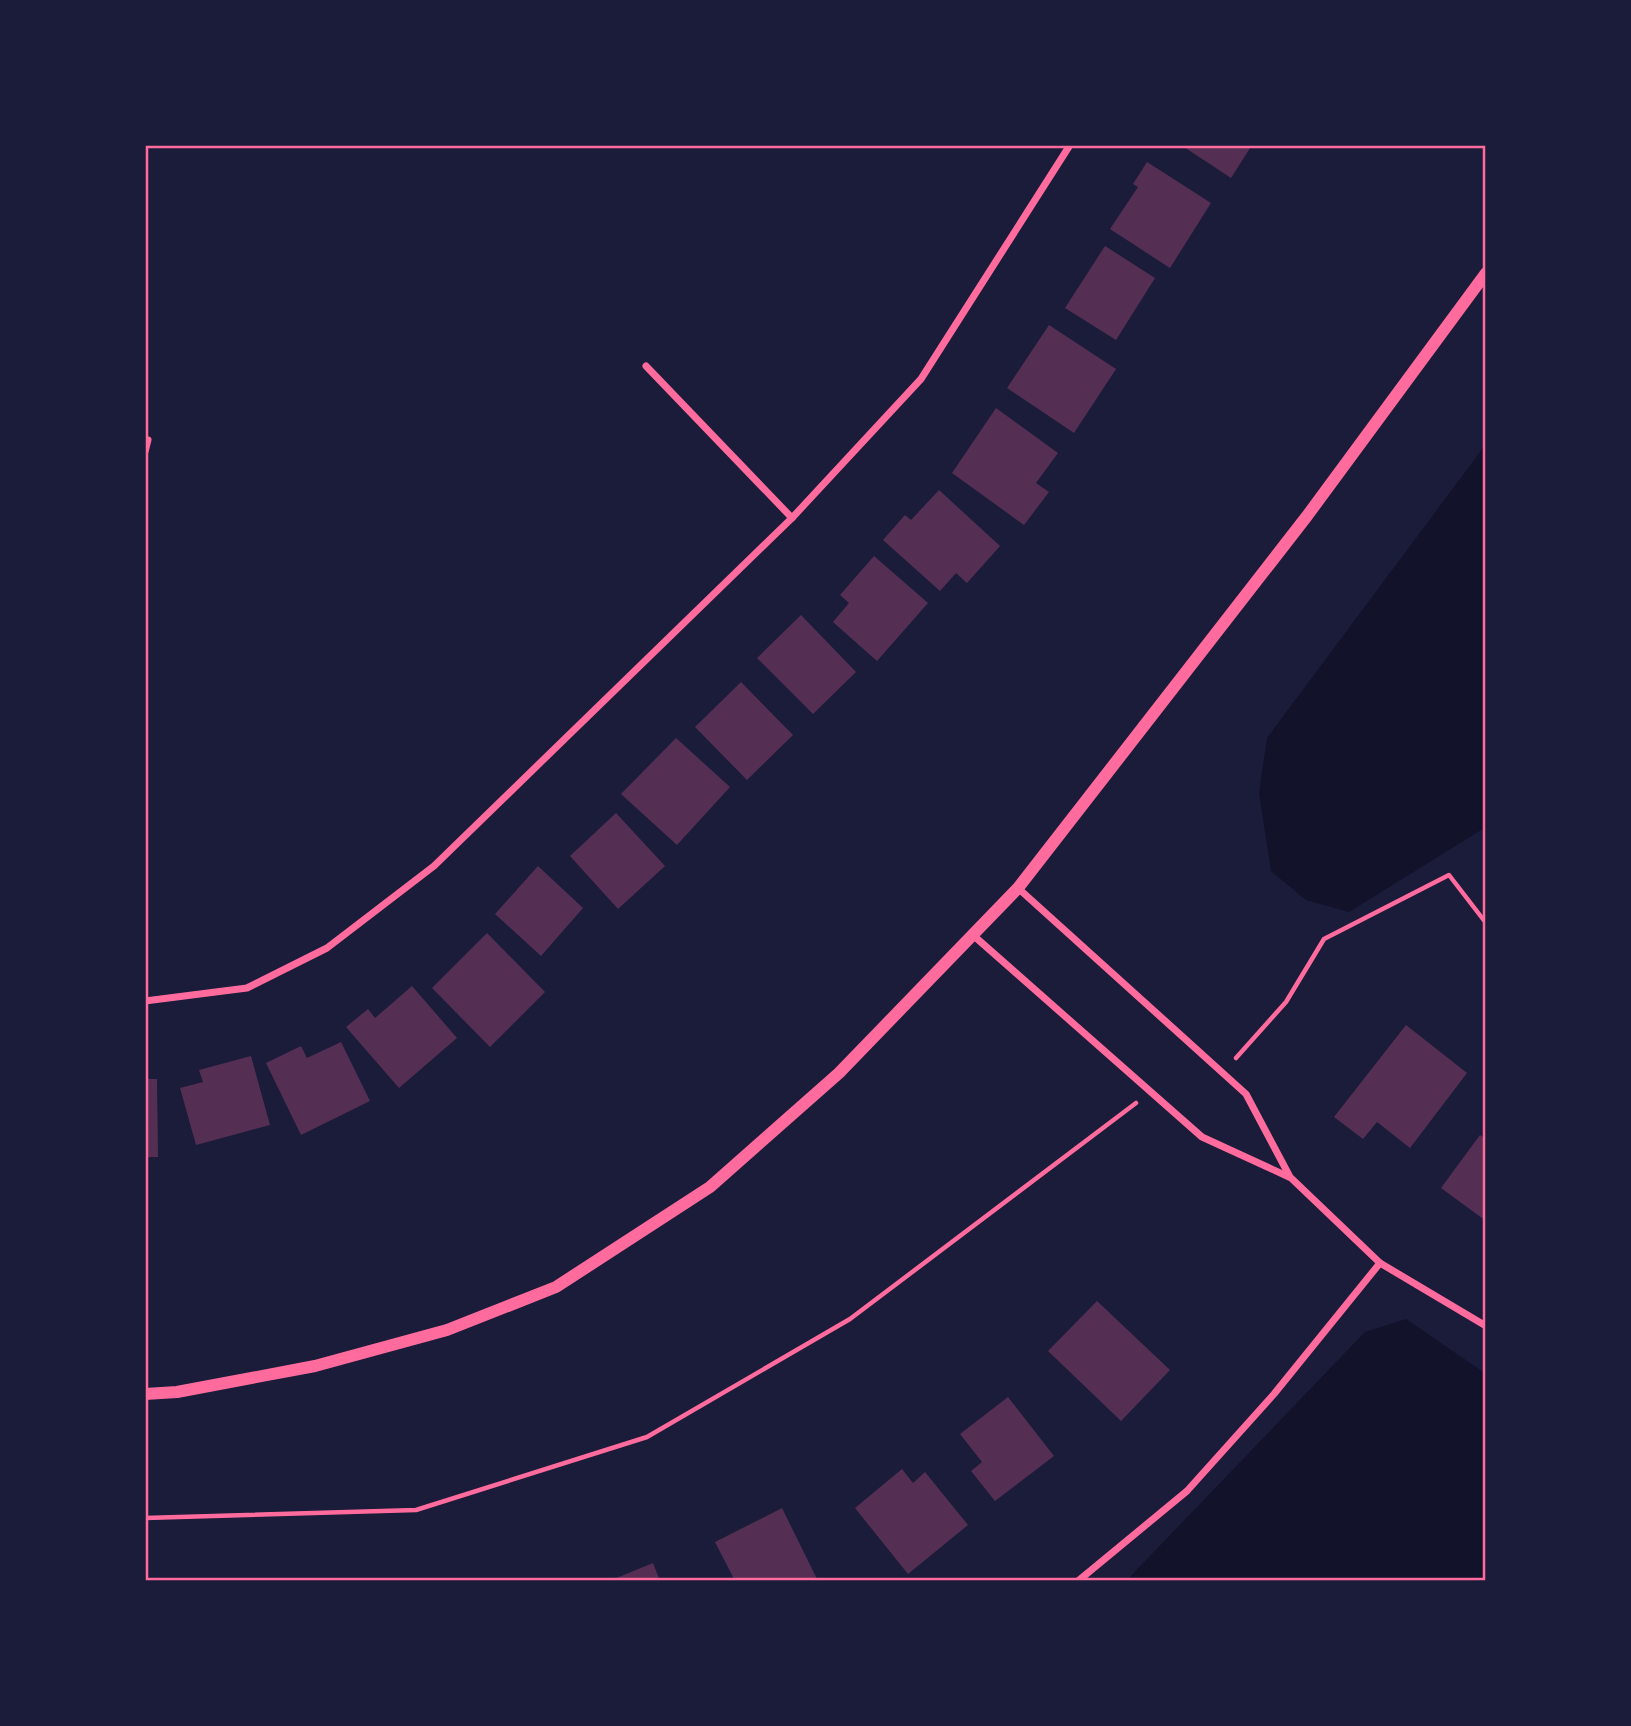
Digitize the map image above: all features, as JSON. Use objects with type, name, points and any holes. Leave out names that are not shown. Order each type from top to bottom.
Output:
[{"type":"street","points":[[145,1001],[247,988],[327,948],[434,866],[792,518],[921,379],[1070,145]]},
{"type":"street","points":[[145,1394],[177,1392],[316,1366],[447,1330],[556,1287],[710,1187],[839,1073],[1018,888],[1307,516],[1486,273]]},
{"type":"street","points":[[646,366],[792,518]]},
{"type":"street","points":[[145,452],[148,440]]},
{"type":"street","points":[[1018,888],[1246,1094],[1290,1177],[1380,1262],[1486,1326]]},
{"type":"street","points":[[974,936],[1202,1137],[1290,1177]]},
{"type":"street","points":[[1078,1581],[1187,1491],[1274,1394],[1380,1262]]},
{"type":"path","points":[[1222,1073],[1286,1002],[1324,939],[1449,875],[1486,923]]},
{"type":"path","points":[[145,1518],[416,1510],[647,1437],[849,1320],[1150,1092]]},
{"type":"shaded area","points":[[1486,444],[1486,827],[1349,912],[1306,900],[1271,871],[1259,793],[1267,738]]},
{"type":"shaded area","points":[[1406,1319],[1486,1374],[1486,1581],[1126,1581],[1365,1332]]},
{"type":"building","points":[[1181,145],[1252,145],[1231,178]]},
{"type":"building","points":[[1147,162],[1211,203],[1170,268],[1110,229],[1138,187],[1133,184]]},
{"type":"building","points":[[1105,246],[1155,278],[1116,340],[1065,308]]},
{"type":"building","points":[[1049,325],[1116,369],[1074,433],[1007,388]]},
{"type":"building","points":[[996,408],[1058,453],[1036,483],[1049,492],[1024,525],[952,473]]},
{"type":"building","points":[[939,490],[1000,546],[967,583],[956,573],[940,591],[883,540],[905,515],[911,520]]},
{"type":"building","points":[[874,556],[928,603],[877,661],[833,622],[849,603],[840,595]]},
{"type":"building","points":[[801,615],[856,672],[813,714],[757,658]]},
{"type":"building","points":[[741,682],[793,735],[747,780],[695,727]]},
{"type":"building","points":[[676,738],[730,787],[677,845],[621,794]]},
{"type":"building","points":[[616,813],[665,866],[618,909],[570,856]]},
{"type":"building","points":[[538,866],[583,908],[541,956],[495,914]]},
{"type":"building","points":[[487,933],[545,992],[490,1047],[432,988]]},
{"type":"building","points":[[412,986],[457,1038],[399,1088],[346,1027],[368,1009],[375,1018]]},
{"type":"building","points":[[1406,1025],[1467,1073],[1410,1148],[1377,1122],[1363,1139],[1334,1117]]},
{"type":"building","points":[[341,1042],[370,1101],[301,1135],[266,1063],[301,1046],[307,1058]]},
{"type":"building","points":[[251,1056],[270,1125],[196,1145],[180,1088],[203,1082],[199,1070]]},
{"type":"building","points":[[145,1079],[157,1079],[158,1157],[145,1157]]},
{"type":"building","points":[[1480,1135],[1486,1139],[1486,1221],[1441,1188]]},
{"type":"building","points":[[1097,1301],[1170,1370],[1121,1421],[1048,1351]]},
{"type":"building","points":[[1008,1397],[1054,1456],[995,1501],[971,1471],[982,1462],[960,1434]]},
{"type":"building","points":[[902,1469],[913,1483],[925,1472],[968,1525],[908,1574],[855,1508]]},
{"type":"building","points":[[782,1508],[818,1581],[735,1581],[715,1542]]},
{"type":"building","points":[[653,1563],[660,1581],[609,1581]]}]
